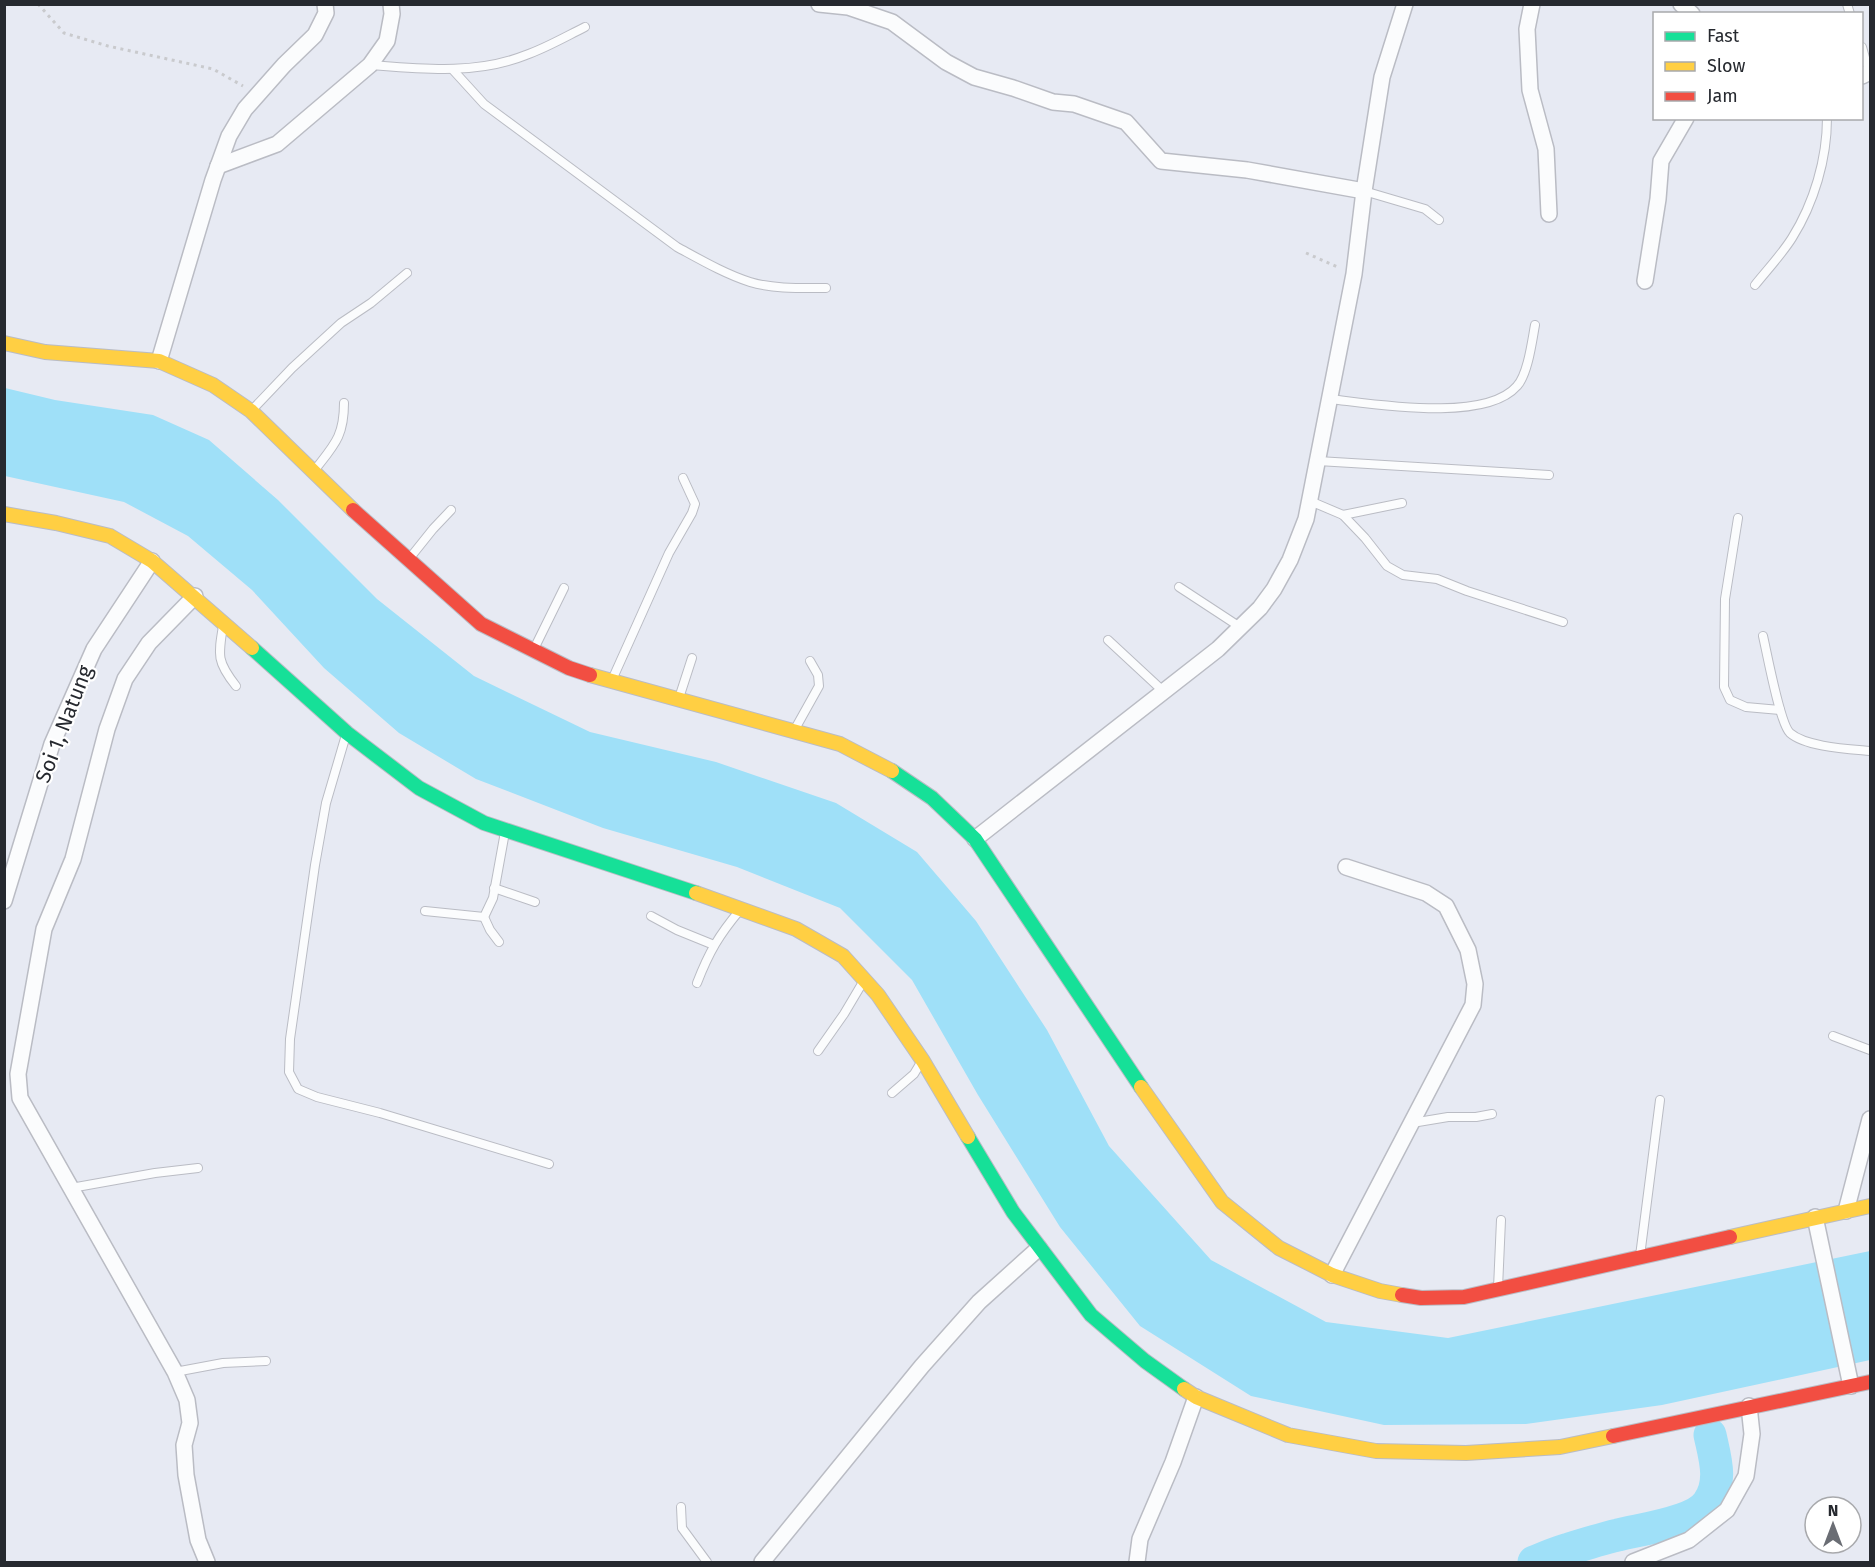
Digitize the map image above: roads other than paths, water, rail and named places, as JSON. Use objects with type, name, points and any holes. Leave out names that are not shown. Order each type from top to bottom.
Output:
[{"type":"street","points":[[159,362],[229,136],[245,109],[315,34],[326,13],[325,4]]},
{"type":"street","points":[[218,166],[277,144],[370,65],[387,41],[392,15],[391,4]]},
{"type":"street","points":[[819,4],[848,7],[892,22],[946,62],[974,77],[1126,122],[1161,161],[1247,170],[1364,190]]},
{"type":"street","points":[[975,838],[1218,649],[1260,608],[1274,589],[1290,560],[1306,519],[1354,274],[1364,190],[1382,77],[1406,4]]},
{"type":"street","points":[[1532,4],[1527,29],[1530,90],[1546,150],[1549,214]]},
{"type":"street","points":[[1645,281],[1658,199],[1661,161],[1685,120]]},
{"type":"street","points":[[4,344],[45,352],[159,362],[213,386],[251,411],[366,524],[481,624],[569,668],[612,682],[840,744],[900,776],[932,798],[975,838],[1164,1122],[1222,1202],[1278,1248],[1332,1275],[1380,1291],[1421,1298],[1464,1297],[1870,1206]]},
{"type":"street","points":[[4,514],[110,536],[152,561],[195,596],[347,733],[419,788],[483,823],[796,928],[843,957],[878,995],[922,1061],[1013,1212],[1091,1315],[1145,1361],[1196,1397],[1288,1435],[1376,1451],[1466,1453],[1560,1447],[1870,1382]]},
{"type":"street","name":"Soi 1, Natung","points":[[4,901],[52,744],[94,649],[152,561]]},
{"type":"street","points":[[195,596],[149,643],[125,680],[107,729],[73,859],[45,929],[18,1074],[20,1098],[175,1372],[187,1400],[189,1423],[184,1445],[186,1475],[198,1540],[207,1563]]},
{"type":"street","points":[[1332,1275],[1473,1005],[1475,984],[1468,950],[1446,906],[1426,893],[1346,867]]},
{"type":"street","points":[[1846,1211],[1870,1119]]},
{"type":"street","points":[[1815,1217],[1851,1386]]},
{"type":"street","points":[[762,1563],[922,1366],[979,1302],[1039,1248]]},
{"type":"street","points":[[1137,1563],[1140,1539],[1173,1462],[1196,1397]]},
{"type":"street","points":[[1633,1563],[1689,1540],[1727,1510],[1746,1476],[1752,1434],[1749,1406]]},
{"type":"lane","points":[[370,65],[453,70],[483,67],[525,56],[585,27]]},
{"type":"lane","points":[[1863,52],[1867,73]]},
{"type":"lane","points":[[453,70],[484,104],[677,247],[708,264],[751,282],[790,287],[826,288]]},
{"type":"lane","points":[[1755,285],[1792,239],[1812,201],[1827,138],[1827,120]]},
{"type":"lane","points":[[1364,190],[1425,209],[1439,220]]},
{"type":"lane","points":[[251,411],[333,330],[407,273]]},
{"type":"lane","points":[[1330,399],[1419,408],[1476,406],[1501,399],[1519,385],[1536,325]]},
{"type":"lane","points":[[313,472],[338,440],[345,421],[345,403]]},
{"type":"lane","points":[[1318,461],[1549,475]]},
{"type":"lane","points":[[612,682],[669,553],[692,513],[695,504],[683,478]]},
{"type":"lane","points":[[1310,501],[1343,515],[1387,566],[1403,575],[1437,579],[1563,622]]},
{"type":"lane","points":[[1343,515],[1402,503]]},
{"type":"lane","points":[[408,561],[451,510]]},
{"type":"lane","points":[[1738,518],[1725,599],[1724,687],[1730,700],[1746,706],[1780,710]]},
{"type":"lane","points":[[1179,587],[1240,627]]},
{"type":"lane","points":[[533,650],[564,588]]},
{"type":"lane","points":[[224,622],[218,651],[224,670],[236,686]]},
{"type":"lane","points":[[1763,636],[1780,710],[1789,732],[1802,740],[1838,748],[1870,751]]},
{"type":"lane","points":[[1108,640],[1163,691]]},
{"type":"lane","points":[[678,700],[692,658]]},
{"type":"lane","points":[[794,730],[819,686],[818,675],[810,661]]},
{"type":"lane","points":[[347,733],[326,803],[315,865],[290,1039],[289,1072],[298,1089],[316,1097],[380,1113],[549,1164]]},
{"type":"lane","points":[[499,942],[489,930],[484,917],[493,898],[505,831]]},
{"type":"lane","points":[[494,888],[535,902]]},
{"type":"lane","points":[[697,983],[721,933],[741,908]]},
{"type":"lane","points":[[424,911],[484,917]]},
{"type":"lane","points":[[651,916],[677,930],[714,945]]},
{"type":"lane","points":[[818,1051],[864,980]]},
{"type":"lane","points":[[1833,1036],[1870,1050]]},
{"type":"lane","points":[[892,1093],[914,1074],[922,1061]]},
{"type":"lane","points":[[1640,1257],[1660,1100]]},
{"type":"lane","points":[[1411,1123],[1448,1117],[1476,1117],[1492,1114]]},
{"type":"lane","points":[[71,1188],[198,1168]]},
{"type":"lane","points":[[1498,1289],[1502,1220]]},
{"type":"lane","points":[[175,1372],[223,1363],[266,1361]]},
{"type":"lane","points":[[681,1507],[682,1528],[707,1563]]},
{"type":"water","points":[[5,388],[55,400],[153,415],[209,440],[278,500],[377,599],[474,676],[590,732],[716,762],[836,803],[917,852],[976,921],[1047,1030],[1109,1146],[1211,1260],[1326,1322],[1448,1338],[1870,1251],[1870,1360],[1662,1405],[1526,1424],[1384,1425],[1251,1396],[1140,1326],[1060,1227],[978,1095],[912,980],[840,908],[737,867],[603,828],[476,779],[399,733],[324,668],[252,590],[188,536],[124,502],[5,476]]},
{"type":"waterway","points":[[1534,1562],[1599,1540],[1680,1520],[1701,1510],[1713,1495],[1717,1478],[1710,1435]]}]
